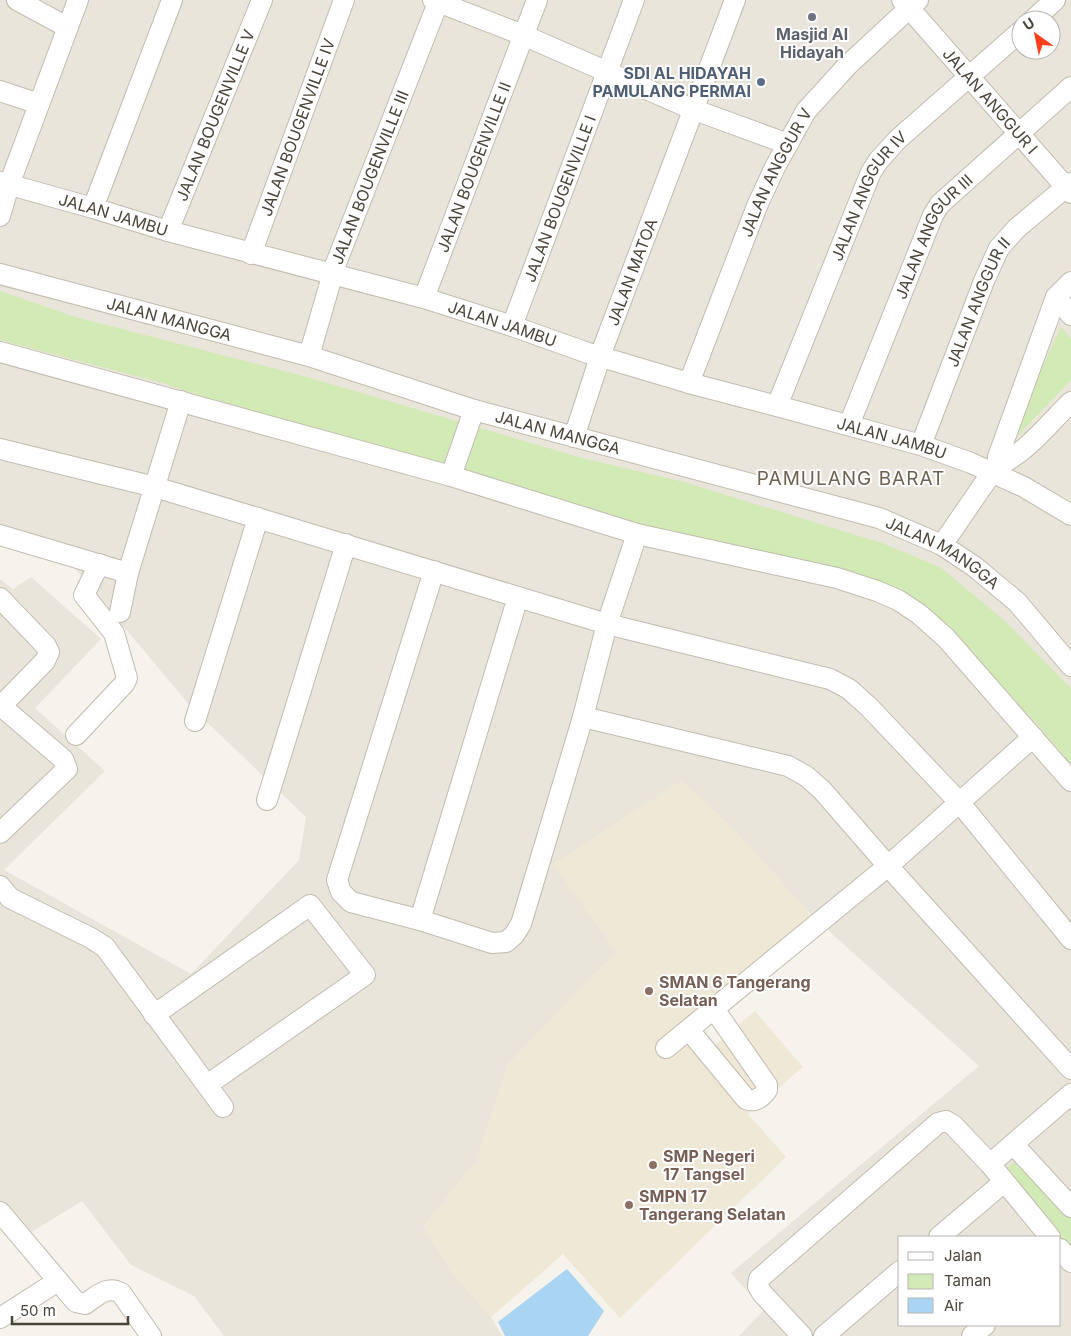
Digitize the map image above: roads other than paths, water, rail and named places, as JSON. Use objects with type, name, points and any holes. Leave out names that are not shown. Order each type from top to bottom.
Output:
[{"type":"street","points":[[17,0],[67,27]]},
{"type":"street","points":[[0,216],[5,184],[39,104],[78,0]]},
{"type":"street","points":[[93,208],[172,0]]},
{"type":"street","name":"JALAN BOUGENVILLE V","points":[[168,231],[262,0]]},
{"type":"street","name":"JALAN BOUGENVILLE IV","points":[[251,254],[344,0]]},
{"type":"street","name":"JALAN BOUGENVILLE II","points":[[424,298],[536,0]]},
{"type":"street","name":"JALAN BOUGENVILLE I","points":[[512,326],[634,0]]},
{"type":"street","name":"JALAN MATOA","points":[[574,437],[600,357],[692,109],[735,0]]},
{"type":"street","points":[[1044,10],[1055,0]]},
{"type":"street","points":[[436,1],[523,36],[692,109],[788,144]]},
{"type":"street","name":"JALAN BOUGENVILLE III","points":[[309,356],[332,274],[436,1]]},
{"type":"street","name":"JALAN ANGGUR I","points":[[910,2],[970,77],[1069,188]]},
{"type":"street","name":"JALAN ANGGUR V","points":[[689,383],[758,206],[806,111],[910,2]]},
{"type":"street","name":"JALAN ANGGUR IV","points":[[777,406],[870,172],[897,140],[1011,40]]},
{"type":"street","name":"JALAN ANGGUR III","points":[[849,425],[933,215],[940,204],[1071,87]]},
{"type":"street","points":[[0,91],[39,104]]},
{"type":"street","name":"JALAN JAMBU","points":[[5,184],[251,254],[424,298],[600,357],[921,446],[971,464],[994,469],[1071,515]]},
{"type":"street","name":"JALAN ANGGUR II","points":[[921,446],[984,281],[999,248],[1017,228],[1069,188]]},
{"type":"street","name":"JALAN MANGGA","points":[[0,274],[309,356],[474,410],[879,518],[942,545],[975,567],[1017,602],[1071,666]]},
{"type":"street","points":[[942,545],[994,469],[1056,297],[1071,282]]},
{"type":"street","points":[[1056,297],[1071,315]]},
{"type":"street","points":[[0,352],[451,476],[637,534],[837,578],[877,591],[898,600],[919,614],[946,638],[1071,781]]},
{"type":"street","points":[[120,612],[128,573],[181,401]]},
{"type":"street","points":[[994,469],[1022,451],[1071,402]]},
{"type":"street","points":[[451,476],[474,410]]},
{"type":"street","points":[[0,449],[155,487],[607,624],[830,679],[849,688],[869,707],[960,803],[1071,939]]},
{"type":"street","points":[[195,721],[258,518]]},
{"type":"street","points":[[434,571],[338,880],[341,892],[351,902],[420,920],[492,943],[506,942],[514,935],[521,924],[583,716],[607,624],[637,534]]},
{"type":"street","points":[[0,535],[128,573]]},
{"type":"street","points":[[267,800],[346,544]]},
{"type":"street","points":[[76,735],[124,684],[127,678],[114,633],[84,596],[99,564]]},
{"type":"street","points":[[420,920],[518,597]]},
{"type":"street","points":[[0,598],[46,646],[49,652],[45,661],[0,706],[63,759],[67,769],[0,832]]},
{"type":"street","points":[[583,716],[788,766],[806,776],[822,790],[1071,1069]]},
{"type":"street","points":[[666,1048],[888,866],[1034,737]]},
{"type":"street","points":[[3,897],[91,938],[105,947],[223,1107]]},
{"type":"street","points":[[154,1015],[310,906],[365,974],[207,1085]]},
{"type":"street","points":[[689,1030],[746,1100],[760,1098],[767,1090],[767,1086],[714,1009]]},
{"type":"street","points":[[990,1164],[1071,1094]]},
{"type":"street","points":[[802,1336],[762,1293],[758,1286],[759,1279],[938,1122],[946,1121],[953,1125],[990,1164],[1049,1236]]},
{"type":"street","points":[[1013,1144],[1071,1207]]},
{"type":"street","points":[[940,1236],[1004,1182]]},
{"type":"street","points":[[3,1219],[76,1302],[85,1304],[106,1290],[115,1290],[121,1293],[151,1336]]},
{"type":"street","points":[[824,1336],[898,1273]]},
{"type":"street","points":[[0,1318],[58,1281]]},
{"type":"street","points":[[972,1336],[984,1326]]},
{"type":"water","points":[[567,1269],[604,1311],[588,1336],[505,1336],[498,1322]]},
{"type":"place","name":"Masjid Al Hidayah","points":[[812,17]]},
{"type":"place","name":"SDI AL HIDAYAH PAMULANG PERMAI","points":[[761,82]]},
{"type":"place","name":"SMAN 6 Tangerang Selatan","points":[[649,991]]},
{"type":"place","name":"SMP Negeri 17 Tangsel","points":[[653,1165]]},
{"type":"place","name":"SMPN 17 Tangerang Selatan","points":[[629,1205]]},
{"type":"district","name":"PAMULANG BARAT","points":[[851,478]]}]
